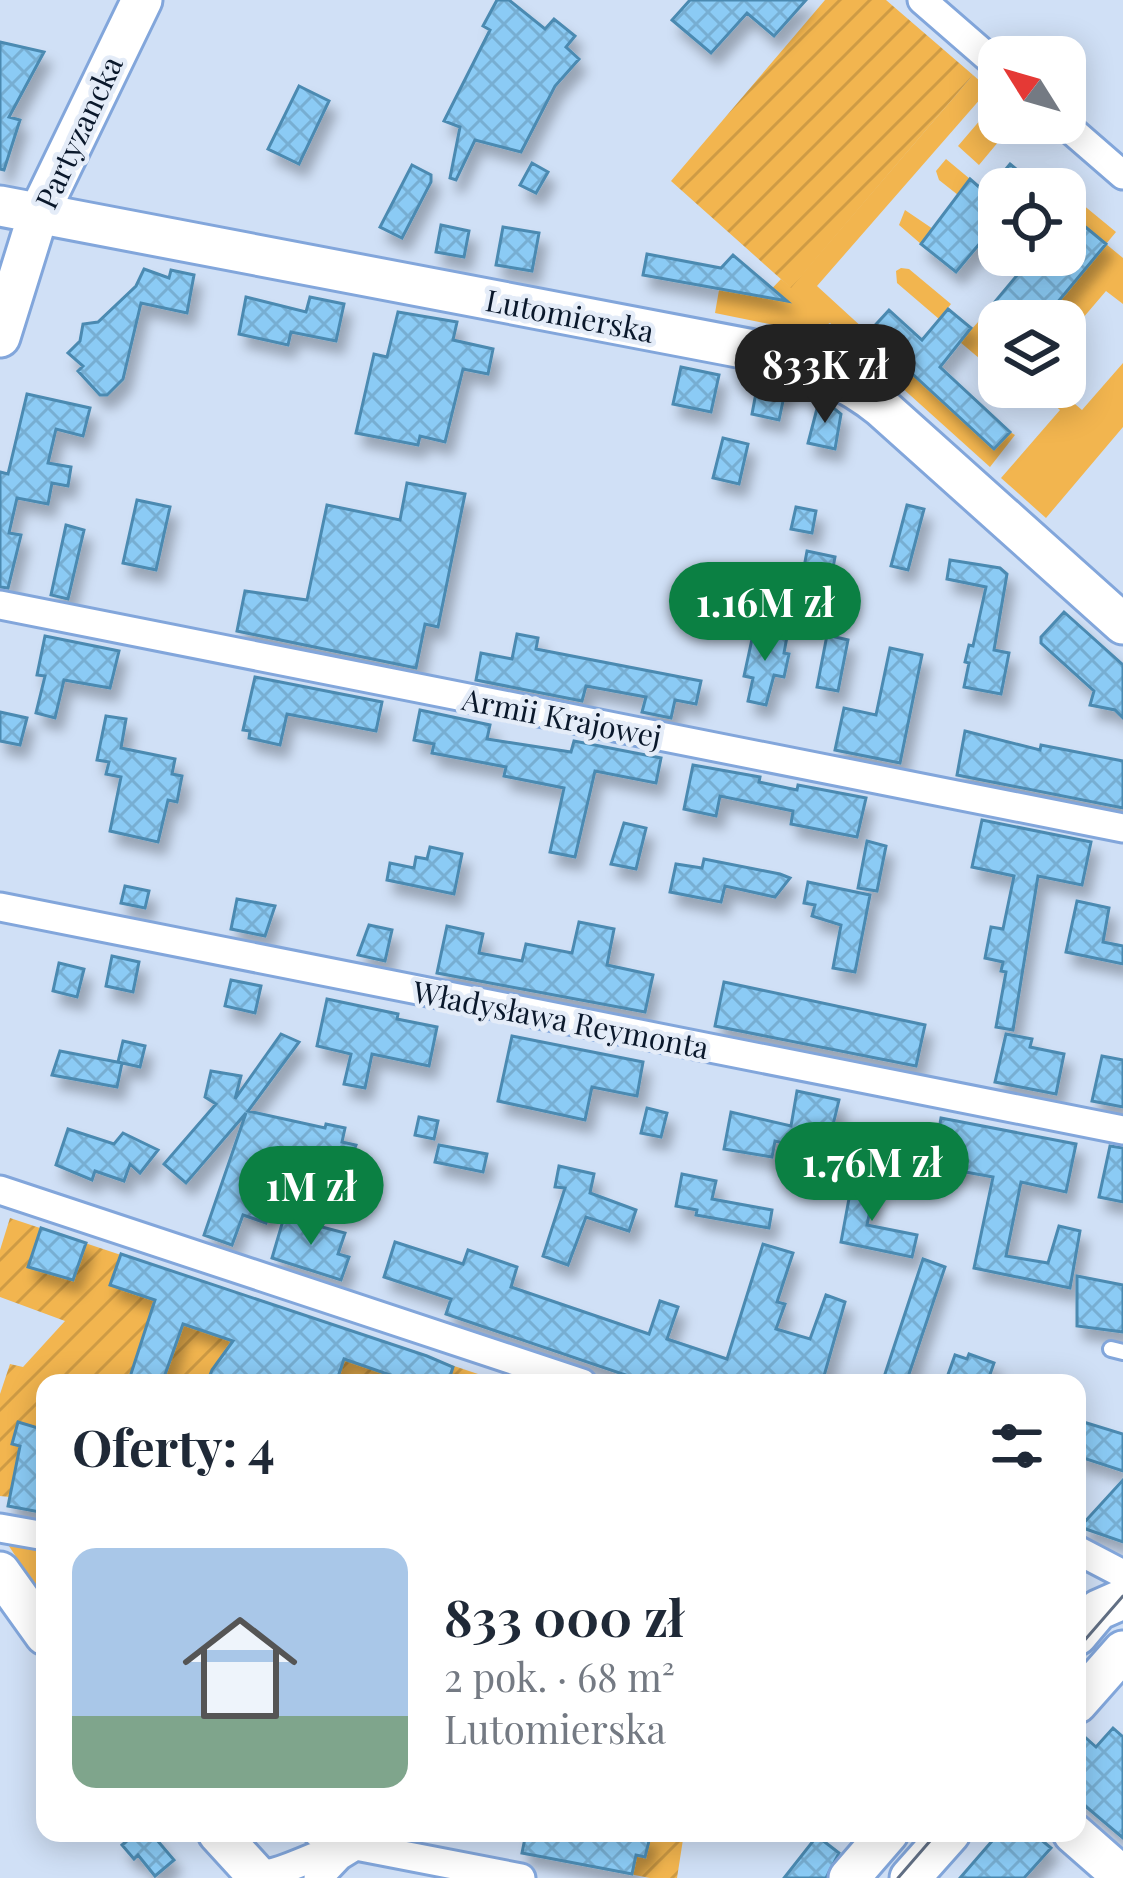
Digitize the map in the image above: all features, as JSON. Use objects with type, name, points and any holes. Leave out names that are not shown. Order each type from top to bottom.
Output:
[{"type":"street","name":"Partyzancka","points":[[0,337],[19,210],[142,0]]},
{"type":"street","points":[[922,0],[978,49]]},
{"type":"street","points":[[1086,143],[1123,176]]},
{"type":"street","name":"Lutomierska","points":[[19,210],[741,348],[813,366],[881,407],[1123,624]]},
{"type":"street","name":"Armii Krajowej","points":[[0,605],[1123,828]]},
{"type":"street","name":"Władysława Reymonta","points":[[0,907],[1123,1130]]},
{"type":"street","points":[[0,1190],[538,1374]]},
{"type":"street","points":[[0,1528],[36,1534]]},
{"type":"street","points":[[1086,1555],[1123,1574]]},
{"type":"street","points":[[0,1572],[36,1622]]},
{"type":"street","points":[[1086,1681],[1108,1627]]},
{"type":"street","points":[[226,1842],[258,1877],[320,1852],[397,1843],[521,1878]]},
{"type":"street","points":[[344,1842],[356,1846]]},
{"type":"street","points":[[849,1878],[880,1842]]},
{"type":"street","points":[[910,1878],[942,1842]]},
{"type":"street","points":[[1083,1842],[1123,1877]]},
{"type":"street","points":[[318,1878],[356,1846]]},
{"type":"lane","points":[[1108,1627],[1123,1608]]},
{"type":"shaded area","points":[[825,0],[886,0],[973,75],[791,288],[671,181]]},
{"type":"shaded area","points":[[973,75],[978,79],[978,102],[817,286],[994,448],[1010,432],[1015,435],[990,467],[830,323],[813,333],[715,313],[719,290],[764,297],[781,279],[791,287]]},
{"type":"shaded area","points":[[978,123],[978,144],[996,144],[979,165],[958,146]]},
{"type":"shaded area","points":[[946,159],[970,179],[958,195],[939,180],[936,171]]},
{"type":"shaded area","points":[[1086,207],[1116,232],[1106,244],[1086,227]]},
{"type":"shaded area","points":[[905,210],[933,229],[921,244],[899,225]]},
{"type":"shaded area","points":[[1106,244],[1123,258],[1123,304],[1106,291],[1086,314],[1086,300],[1059,300],[1079,276],[1086,276],[1086,268]]},
{"type":"shaded area","points":[[909,269],[951,304],[939,319],[897,283],[896,271]]},
{"type":"shaded area","points":[[978,322],[978,357],[960,342]]},
{"type":"shaded area","points":[[1123,363],[1123,427],[1046,518],[1001,478],[1058,408],[1082,410]]},
{"type":"shaded area","points":[[10,1218],[478,1374],[36,1374],[36,1511],[8,1506],[10,1497],[0,1496],[0,1394],[10,1364],[23,1367],[65,1321],[0,1297],[0,1250]]},
{"type":"shaded area","points":[[3,1537],[36,1542],[36,1587]]},
{"type":"shaded area","points":[[524,1842],[683,1842],[677,1878],[650,1878],[522,1853]]},
{"type":"building","points":[[497,0],[509,0],[545,29],[554,19],[575,36],[566,47],[579,59],[555,86],[521,152],[475,140],[456,180],[450,178],[460,127],[444,121],[490,30],[483,26]]},
{"type":"building","points":[[690,0],[806,0],[774,36],[747,13],[711,53],[672,20]]},
{"type":"building","points":[[0,42],[44,52],[9,117],[20,120],[4,170],[0,169]]},
{"type":"building","points":[[299,86],[329,101],[299,164],[268,149]]},
{"type":"building","points":[[532,163],[548,172],[536,193],[520,185]]},
{"type":"building","points":[[412,165],[431,175],[431,182],[402,238],[380,227]]},
{"type":"building","points":[[970,179],[978,186],[978,245],[956,272],[921,244]]},
{"type":"building","points":[[441,225],[469,231],[464,257],[436,252]]},
{"type":"building","points":[[503,227],[539,233],[532,271],[496,265]]},
{"type":"building","points":[[1086,227],[1106,244],[1086,268]]},
{"type":"building","points":[[647,254],[721,268],[733,255],[787,301],[643,275]]},
{"type":"building","points":[[144,269],[169,278],[171,270],[194,275],[187,313],[141,303],[123,379],[107,395],[100,395],[78,371],[83,366],[68,353],[80,341],[83,324],[98,322],[136,286]]},
{"type":"building","points":[[1016,276],[1079,276],[1059,300],[996,300]]},
{"type":"building","points":[[246,297],[306,312],[310,297],[344,304],[336,341],[291,332],[288,345],[239,334]]},
{"type":"building","points":[[948,309],[971,328],[940,367],[978,402],[978,408],[984,408],[1010,432],[994,449],[868,333],[889,310],[922,340]]},
{"type":"building","points":[[398,312],[457,322],[453,340],[493,349],[488,374],[463,369],[445,442],[420,436],[418,445],[356,433],[374,354],[387,357]]},
{"type":"building","points":[[681,367],[719,375],[711,412],[673,404]]},
{"type":"building","points":[[758,382],[786,387],[779,420],[752,414]]},
{"type":"building","points":[[27,394],[90,408],[83,436],[56,429],[48,463],[71,467],[68,486],[52,483],[48,504],[17,498],[9,533],[21,535],[8,588],[0,587],[0,472],[8,474]]},
{"type":"building","points":[[820,397],[841,414],[835,449],[808,443]]},
{"type":"building","points":[[723,438],[748,444],[739,484],[713,478]]},
{"type":"building","points":[[407,483],[465,494],[438,627],[425,624],[416,668],[237,631],[245,591],[307,600],[327,505],[400,520]]},
{"type":"building","points":[[137,500],[170,507],[156,570],[123,563]]},
{"type":"building","points":[[907,505],[924,509],[908,570],[891,566]]},
{"type":"building","points":[[796,507],[816,511],[812,533],[791,529]]},
{"type":"building","points":[[66,525],[84,530],[68,599],[51,595]]},
{"type":"building","points":[[807,551],[835,557],[830,584],[802,578]]},
{"type":"building","points":[[950,560],[1000,568],[1007,574],[994,650],[1009,653],[1001,694],[964,687],[969,663],[965,662],[986,587],[947,579]]},
{"type":"building","points":[[1064,612],[1123,665],[1123,718],[1115,710],[1090,705],[1094,691],[1041,643]]},
{"type":"building","points":[[754,630],[787,637],[784,677],[774,675],[766,705],[748,701],[753,678],[744,676]]},
{"type":"building","points":[[517,634],[538,638],[536,649],[701,681],[696,704],[675,700],[671,718],[642,712],[646,697],[586,686],[582,701],[476,680],[481,653],[512,659]]},
{"type":"building","points":[[827,635],[848,640],[838,691],[817,687]]},
{"type":"building","points":[[45,636],[119,651],[110,688],[64,680],[55,718],[36,713],[45,676],[37,675]]},
{"type":"building","points":[[890,648],[922,655],[900,763],[835,750],[844,708],[876,715]]},
{"type":"building","points":[[255,677],[382,702],[376,731],[287,714],[280,745],[249,738],[250,731],[243,730]]},
{"type":"building","points":[[420,710],[490,725],[487,739],[571,752],[574,741],[661,758],[656,783],[595,771],[575,857],[550,852],[564,788],[504,776],[506,767],[432,753],[434,744],[414,740]]},
{"type":"building","points":[[0,712],[27,718],[20,745],[0,741]]},
{"type":"building","points":[[106,716],[126,719],[121,748],[175,759],[172,774],[182,776],[177,802],[168,800],[158,842],[110,831],[121,777],[106,774],[109,762],[97,760]]},
{"type":"building","points":[[965,731],[1040,750],[1041,745],[1123,761],[1123,808],[957,775]]},
{"type":"building","points":[[693,765],[760,777],[759,782],[797,790],[798,785],[866,798],[857,837],[791,824],[793,811],[720,796],[716,816],[684,809]]},
{"type":"building","points":[[982,820],[1091,842],[1082,885],[1038,876],[1013,1030],[996,1027],[1006,972],[1001,971],[1003,962],[985,958],[991,927],[1003,929],[1014,876],[972,867]]},
{"type":"building","points":[[624,823],[646,828],[636,869],[611,864]]},
{"type":"building","points":[[867,841],[886,846],[877,891],[858,888]]},
{"type":"building","points":[[430,847],[462,854],[454,894],[387,880],[390,863],[414,868],[416,857],[427,859]]},
{"type":"building","points":[[704,859],[790,878],[775,897],[725,886],[721,902],[670,892],[676,864],[702,868]]},
{"type":"building","points":[[808,882],[870,895],[855,972],[833,968],[841,925],[812,916],[815,905],[804,903]]},
{"type":"building","points":[[125,886],[149,891],[145,908],[121,903]]},
{"type":"building","points":[[237,899],[275,906],[265,936],[231,929]]},
{"type":"building","points":[[1077,901],[1109,908],[1103,942],[1123,946],[1123,964],[1066,952]]},
{"type":"building","points":[[579,922],[614,929],[607,965],[653,975],[645,1012],[437,973],[447,926],[483,934],[479,953],[522,961],[526,944],[572,953]]},
{"type":"building","points":[[369,925],[392,930],[385,961],[358,955]]},
{"type":"building","points":[[112,956],[139,962],[133,992],[106,986]]},
{"type":"building","points":[[59,963],[84,969],[77,997],[53,991]]},
{"type":"building","points":[[231,980],[261,986],[255,1013],[225,1006]]},
{"type":"building","points":[[724,982],[925,1025],[916,1066],[715,1026]]},
{"type":"building","points":[[327,999],[437,1027],[429,1066],[372,1054],[365,1088],[344,1084],[351,1054],[317,1046]]},
{"type":"building","points":[[281,1034],[299,1042],[248,1111],[345,1128],[342,1142],[356,1145],[342,1185],[285,1165],[266,1223],[243,1215],[232,1245],[204,1235],[246,1113],[186,1183],[164,1164],[216,1104],[205,1097],[211,1071],[241,1076],[235,1099]]},
{"type":"building","points":[[1006,1034],[1032,1039],[1030,1047],[1064,1054],[1056,1094],[995,1082]]},
{"type":"building","points":[[512,1036],[643,1062],[637,1096],[592,1087],[585,1120],[498,1101]]},
{"type":"building","points":[[123,1041],[145,1046],[140,1067],[118,1062]]},
{"type":"building","points":[[60,1051],[122,1063],[117,1087],[52,1075]]},
{"type":"building","points":[[1102,1056],[1123,1060],[1123,1107],[1092,1101]]},
{"type":"building","points":[[797,1091],[839,1100],[832,1129],[818,1126],[815,1138],[807,1137],[805,1148],[775,1141],[772,1157],[724,1149],[731,1112],[791,1126]]},
{"type":"building","points":[[647,1108],[667,1113],[661,1137],[641,1133]]},
{"type":"building","points":[[419,1117],[438,1121],[434,1139],[415,1135]]},
{"type":"building","points":[[941,1118],[1076,1144],[1066,1192],[1021,1182],[1006,1256],[1048,1263],[1059,1226],[1080,1231],[1070,1288],[974,1268],[993,1177],[932,1166]]},
{"type":"building","points":[[68,1129],[114,1144],[123,1133],[158,1150],[140,1173],[130,1164],[124,1181],[95,1171],[92,1180],[56,1165]]},
{"type":"building","points":[[439,1145],[487,1154],[483,1172],[435,1162]]},
{"type":"building","points":[[1110,1146],[1123,1148],[1123,1202],[1099,1197]]},
{"type":"building","points":[[559,1166],[594,1174],[590,1193],[636,1210],[629,1231],[586,1217],[568,1265],[543,1256],[565,1188],[555,1187]]},
{"type":"building","points":[[682,1174],[716,1181],[712,1199],[772,1210],[769,1228],[696,1215],[697,1210],[676,1206]]},
{"type":"building","points":[[853,1177],[876,1182],[867,1225],[917,1235],[912,1257],[841,1242]]},
{"type":"building","points":[[284,1217],[345,1233],[338,1254],[349,1257],[341,1280],[272,1258]]},
{"type":"building","points":[[41,1228],[86,1243],[73,1280],[28,1267]]},
{"type":"building","points":[[395,1242],[463,1264],[468,1250],[517,1267],[511,1287],[649,1334],[660,1301],[678,1307],[667,1339],[727,1359],[763,1244],[793,1253],[777,1302],[785,1304],[776,1329],[810,1339],[826,1295],[845,1302],[825,1374],[623,1374],[446,1314],[451,1299],[384,1277]]},
{"type":"building","points":[[121,1254],[453,1367],[451,1374],[387,1374],[344,1359],[339,1374],[210,1374],[233,1341],[183,1324],[165,1374],[131,1374],[155,1300],[110,1285]]},
{"type":"building","points":[[923,1259],[945,1267],[909,1374],[885,1374]]},
{"type":"building","points":[[1077,1276],[1123,1285],[1123,1332],[1077,1326]]},
{"type":"building","points":[[969,1354],[994,1363],[990,1374],[948,1374],[955,1355],[967,1359]]},
{"type":"building","points":[[18,1422],[36,1427],[36,1511],[8,1506],[20,1446],[12,1444]]},
{"type":"building","points":[[1086,1423],[1123,1434],[1123,1471],[1086,1459]]},
{"type":"building","points":[[1123,1480],[1123,1542],[1086,1529],[1086,1520]]},
{"type":"building","points":[[1113,1728],[1123,1737],[1123,1838],[1086,1807],[1086,1738],[1096,1747]]},
{"type":"building","points":[[159,1842],[174,1860],[155,1876],[138,1855],[134,1859],[122,1845]]},
{"type":"building","points":[[524,1842],[649,1842],[645,1857],[636,1855],[632,1874],[522,1853]]},
{"type":"building","points":[[812,1842],[825,1842],[839,1853],[826,1878],[784,1878]]},
{"type":"building","points":[[991,1842],[1044,1842],[1051,1848],[1024,1878],[960,1878]]},
{"type":"tram line","points":[[1086,1639],[1123,1596]]},
{"type":"tram line","points":[[898,1878],[929,1842]]}]
